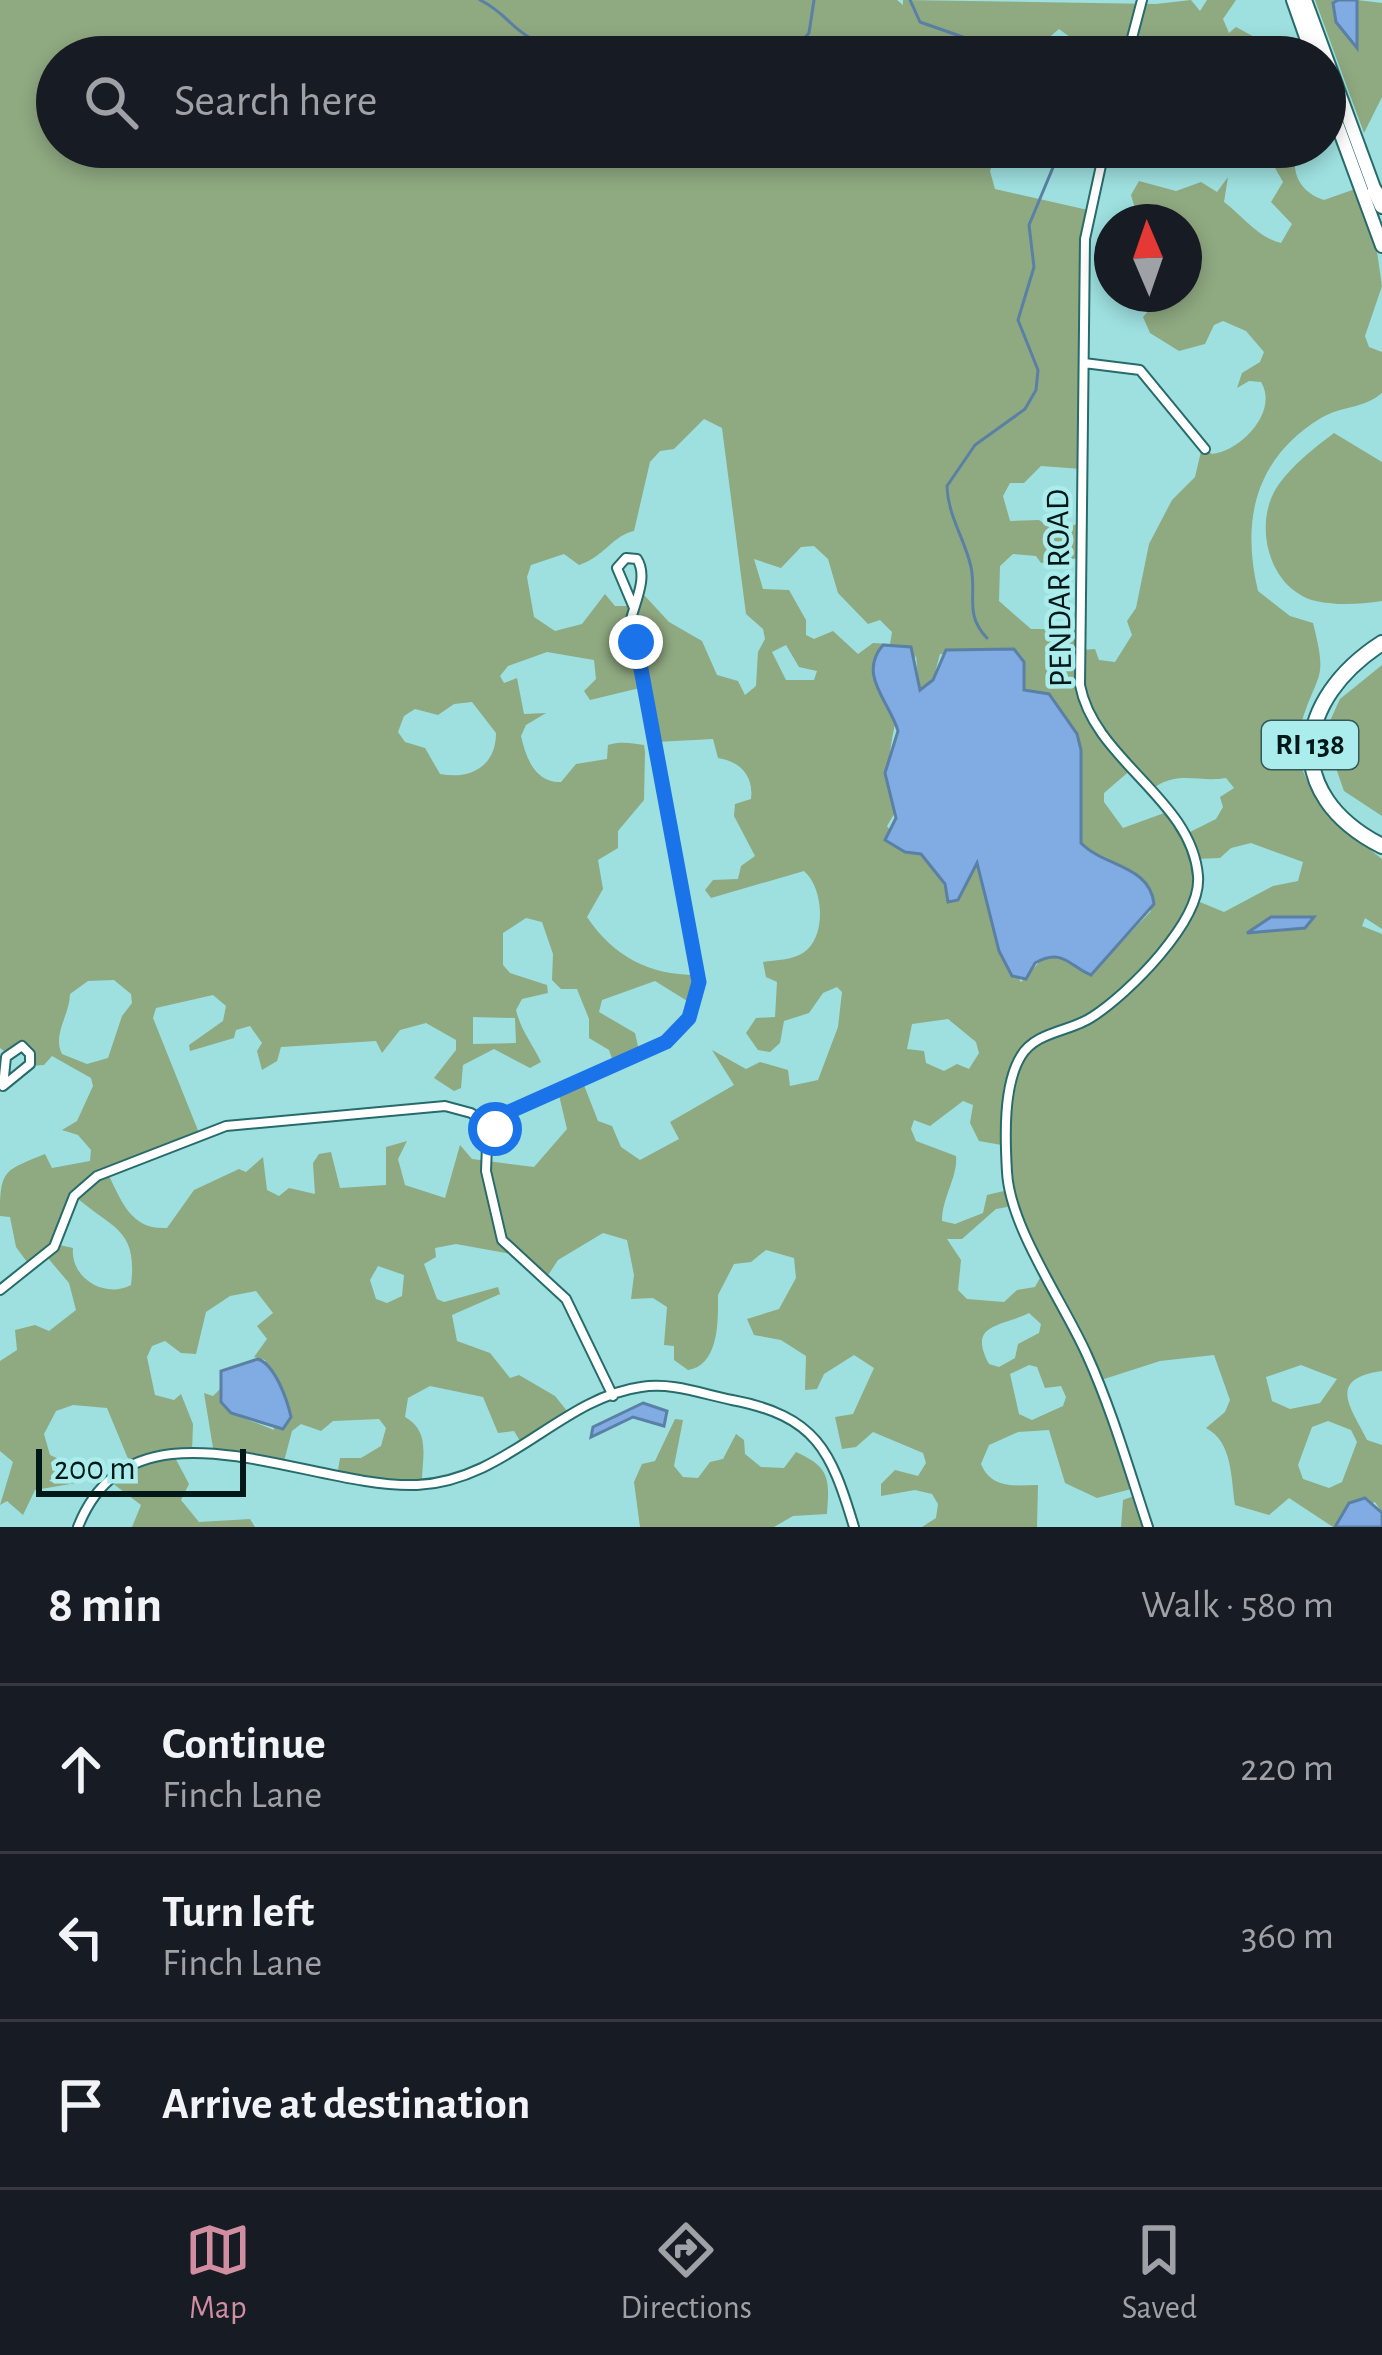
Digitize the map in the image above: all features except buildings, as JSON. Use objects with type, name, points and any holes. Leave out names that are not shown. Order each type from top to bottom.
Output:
[{"type":"highway","points":[[1293,0],[1306,36]]},
{"type":"highway","points":[[1305,0],[1318,36]]},
{"type":"highway","points":[[1346,111],[1380,203]]},
{"type":"highway","points":[[1346,148],[1382,246]]},
{"type":"highway","name":"RI 138","points":[[1382,643],[1328,691],[1315,713],[1310,749],[1315,774],[1331,805],[1350,826],[1382,846]]},
{"type":"highway","points":[[1382,652],[1333,698],[1318,741],[1334,793],[1353,817],[1382,835]]},
{"type":"street","points":[[1133,36],[1142,0]]},
{"type":"street","name":"PENDAR ROAD","points":[[1100,168],[1086,221],[1082,694],[1112,744],[1190,843],[1198,886],[1185,922],[1121,994],[1092,1018],[1040,1039],[1021,1055],[1010,1096],[1007,1178],[1015,1208],[1089,1360],[1148,1527]]},
{"type":"street","points":[[1084,363],[1140,370],[1205,449]]},
{"type":"street","points":[[613,1396],[566,1299],[502,1240],[486,1171],[495,1129],[511,1111],[666,1042],[689,1018],[699,982],[634,608],[617,568],[626,558],[637,559],[642,567],[634,608]]},
{"type":"street","points":[[27,1049],[31,1059],[26,1070],[1,1089],[10,1051],[27,1049]]},
{"type":"street","points":[[0,1290],[54,1247],[74,1196],[97,1176],[226,1126],[445,1106],[471,1113],[495,1129]]},
{"type":"street","points":[[78,1527],[92,1496],[108,1479],[148,1455],[189,1452],[356,1481],[430,1484],[479,1470],[638,1387],[666,1387],[742,1402],[796,1420],[830,1456],[854,1527]]},
{"type":"green space","points":[[0,0],[897,0],[903,5],[903,0],[1156,4],[1191,0],[1200,11],[1207,0],[1236,0],[1223,19],[1229,33],[1236,27],[1252,36],[1068,36],[1059,29],[1051,36],[36,36],[36,168],[991,168],[995,189],[1088,210],[1082,469],[1041,466],[1024,483],[1010,483],[1003,496],[1010,521],[1039,520],[1056,532],[1082,522],[1080,558],[1041,563],[1036,556],[1013,554],[1000,566],[999,601],[1031,629],[1050,629],[1058,623],[1080,628],[1082,650],[1095,649],[1099,660],[1115,662],[1132,635],[1127,621],[1136,608],[1149,544],[1172,500],[1195,477],[1202,447],[1212,454],[1234,446],[1254,428],[1265,405],[1261,382],[1249,381],[1237,388],[1242,373],[1260,362],[1264,352],[1246,331],[1223,321],[1214,325],[1205,344],[1179,351],[1150,333],[1143,317],[1147,312],[1202,312],[1202,204],[1134,204],[1131,195],[1139,181],[1176,191],[1201,182],[1217,192],[1228,177],[1224,202],[1257,231],[1281,243],[1292,224],[1271,202],[1283,182],[1275,168],[1296,168],[1309,192],[1324,200],[1358,188],[1374,231],[1382,286],[1365,336],[1369,347],[1382,352],[1382,393],[1321,418],[1281,452],[1258,493],[1251,540],[1258,591],[1290,616],[1313,623],[1319,675],[1298,743],[1308,783],[1334,817],[1382,859],[1382,929],[1365,918],[1362,926],[1382,934],[1382,1371],[1354,1381],[1348,1397],[1367,1440],[1382,1445],[1382,1513],[1375,1502],[1333,1527],[1289,1498],[1269,1515],[1235,1505],[1226,1452],[1206,1428],[1225,1412],[1230,1400],[1214,1355],[1160,1361],[1098,1381],[1135,1488],[1097,1498],[1065,1483],[1049,1430],[1018,1432],[989,1445],[981,1464],[998,1482],[1038,1485],[1037,1527],[922,1527],[936,1518],[938,1504],[932,1494],[915,1490],[881,1496],[881,1484],[895,1470],[918,1476],[926,1463],[923,1453],[873,1432],[856,1447],[842,1449],[835,1417],[853,1414],[874,1368],[854,1355],[824,1374],[817,1389],[805,1390],[806,1356],[781,1340],[754,1335],[747,1319],[779,1309],[796,1278],[794,1258],[766,1250],[751,1262],[734,1264],[718,1295],[712,1350],[688,1370],[674,1360],[674,1346],[664,1345],[667,1307],[653,1298],[631,1299],[634,1275],[627,1240],[603,1233],[558,1260],[545,1280],[512,1254],[456,1244],[435,1248],[436,1257],[424,1264],[437,1299],[444,1302],[498,1287],[500,1294],[452,1315],[457,1341],[490,1353],[510,1378],[519,1375],[555,1396],[571,1416],[523,1446],[514,1431],[498,1433],[483,1397],[430,1386],[408,1398],[405,1417],[422,1438],[422,1482],[337,1476],[340,1458],[361,1458],[381,1446],[386,1428],[379,1419],[333,1421],[321,1431],[301,1424],[292,1431],[283,1465],[214,1454],[204,1393],[213,1396],[220,1389],[231,1413],[274,1430],[265,1360],[254,1357],[267,1339],[257,1326],[273,1313],[256,1291],[230,1296],[206,1312],[196,1354],[181,1353],[165,1341],[152,1346],[147,1357],[155,1395],[174,1400],[181,1394],[193,1424],[192,1451],[172,1452],[189,1484],[181,1500],[199,1522],[250,1519],[255,1527],[132,1527],[141,1505],[107,1479],[129,1461],[107,1408],[73,1405],[56,1411],[44,1434],[50,1455],[61,1460],[76,1483],[35,1490],[23,1515],[7,1501],[0,1505],[13,1462],[0,1451],[0,1361],[17,1350],[15,1330],[35,1325],[49,1331],[76,1310],[69,1283],[47,1257],[30,1266],[16,1247],[10,1217],[0,1216],[1,1189],[13,1169],[45,1154],[52,1168],[90,1161],[91,1150],[78,1135],[62,1130],[77,1121],[93,1086],[91,1078],[52,1056],[44,1065],[30,1066],[25,1053],[9,1055],[0,1048]],"holes":[[[704,419],[722,428],[746,614],[763,629],[765,639],[758,652],[756,686],[745,695],[738,681],[717,675],[702,641],[669,622],[644,595],[629,606],[615,606],[605,594],[582,624],[555,631],[534,617],[527,577],[531,565],[564,554],[579,565],[634,531],[650,462],[660,451],[674,449]],[[814,546],[828,559],[838,593],[868,624],[880,620],[892,632],[890,644],[873,643],[858,654],[833,631],[814,639],[806,635],[806,620],[789,590],[763,589],[754,559],[781,568],[801,547]],[[786,645],[799,667],[817,671],[814,680],[786,680],[772,652]],[[547,652],[594,660],[596,679],[584,691],[590,700],[644,687],[656,742],[713,739],[718,758],[744,771],[751,799],[735,804],[734,816],[755,856],[741,866],[738,879],[713,880],[705,890],[711,898],[804,871],[811,879],[819,900],[816,936],[799,955],[763,962],[766,977],[777,982],[775,1017],[756,1018],[746,1033],[758,1050],[770,1052],[780,1043],[784,1021],[809,1013],[823,993],[837,987],[842,992],[838,1027],[818,1080],[790,1086],[788,1070],[760,1062],[746,1069],[712,1050],[734,1085],[670,1122],[679,1139],[640,1160],[621,1147],[612,1126],[598,1121],[582,1080],[558,1091],[567,1129],[534,1167],[472,1159],[460,1145],[445,1198],[405,1185],[398,1159],[407,1141],[386,1147],[386,1185],[340,1188],[331,1152],[319,1154],[313,1163],[315,1194],[289,1188],[279,1196],[267,1190],[263,1157],[246,1172],[239,1169],[194,1190],[167,1228],[136,1219],[108,1174],[199,1133],[153,1018],[156,1008],[213,995],[226,1006],[223,1021],[189,1045],[190,1051],[234,1038],[236,1030],[250,1026],[262,1043],[257,1051],[262,1070],[277,1061],[281,1047],[376,1041],[382,1053],[400,1030],[426,1023],[456,1040],[456,1050],[434,1078],[454,1091],[461,1088],[463,1065],[494,1049],[530,1068],[541,1062],[516,1010],[522,999],[548,993],[547,985],[510,973],[503,965],[503,933],[526,918],[542,922],[553,954],[552,980],[561,989],[577,989],[589,1019],[589,1038],[609,1050],[614,1064],[639,1051],[635,1033],[599,1012],[602,1000],[655,981],[692,1004],[696,975],[634,961],[608,943],[587,917],[603,889],[598,860],[618,848],[618,831],[644,800],[644,745],[608,745],[607,759],[576,764],[561,782],[544,778],[529,760],[521,736],[526,725],[546,713],[524,714],[517,678],[504,683],[500,676],[508,666]],[[940,654],[1024,662],[1025,690],[1081,750],[1081,843],[1151,911],[1116,948],[1078,964],[1067,957],[1043,958],[1021,982],[999,951],[977,863],[958,900],[949,902],[940,874],[921,854],[905,852],[887,826],[896,811],[889,774],[893,733],[916,655],[919,690],[933,680]],[[472,702],[496,733],[486,762],[462,775],[440,774],[425,748],[405,742],[398,732],[404,716],[415,709],[438,715],[454,704]],[[1133,768],[1150,791],[1169,780],[1187,778],[1226,778],[1234,788],[1220,797],[1223,807],[1216,819],[1186,834],[1167,812],[1123,828],[1104,802],[1104,793]],[[1251,843],[1303,862],[1298,881],[1273,886],[1224,912],[1195,900],[1196,859],[1220,858],[1231,848]],[[114,980],[131,994],[132,1003],[122,1016],[108,1058],[87,1064],[62,1054],[59,1039],[70,994],[88,981]],[[473,1017],[515,1018],[516,1043],[473,1044]],[[948,1019],[976,1042],[979,1053],[969,1069],[957,1064],[944,1071],[926,1063],[924,1051],[907,1049],[912,1024]],[[963,1101],[973,1105],[970,1123],[979,1141],[1007,1146],[1008,1190],[987,1195],[983,1213],[955,1224],[942,1221],[956,1156],[916,1141],[911,1129],[914,1120],[930,1126]],[[76,1197],[126,1241],[131,1285],[111,1289],[91,1283],[77,1268],[73,1248],[55,1244],[63,1211]],[[1013,1206],[1045,1269],[1035,1287],[1017,1290],[1004,1302],[967,1299],[958,1290],[961,1260],[947,1239],[962,1239],[996,1209]],[[378,1266],[404,1275],[402,1296],[387,1303],[376,1299],[370,1280]],[[1029,1313],[1041,1324],[1039,1333],[1018,1344],[1015,1358],[999,1367],[989,1364],[982,1341],[990,1328]],[[1029,1365],[1037,1367],[1045,1388],[1061,1386],[1066,1397],[1063,1406],[1032,1420],[1019,1414],[1010,1374]],[[1301,1365],[1337,1379],[1320,1403],[1290,1409],[1272,1401],[1266,1377]],[[1328,1421],[1351,1430],[1357,1442],[1342,1482],[1329,1488],[1303,1479],[1298,1465],[1312,1427]]]},
{"type":"green space","points":[[1315,0],[1338,0],[1333,3],[1336,22],[1355,47],[1357,0],[1382,3],[1382,97],[1364,133],[1346,84],[1346,36],[1328,36]]},
{"type":"green space","points":[[1334,433],[1382,462],[1382,601],[1333,604],[1300,595],[1271,557],[1266,524],[1274,492],[1293,467]]},
{"type":"green space","points":[[1382,665],[1382,816],[1344,791],[1324,734],[1340,699]]},
{"type":"green space","points":[[675,1419],[683,1420],[674,1466],[683,1477],[698,1478],[710,1462],[723,1459],[736,1434],[744,1440],[745,1454],[761,1467],[784,1468],[796,1452],[816,1464],[828,1484],[827,1514],[793,1516],[774,1527],[640,1527],[634,1482],[642,1464],[655,1461]]},
{"type":"green space","points":[[1137,1495],[1148,1527],[1121,1527],[1123,1500]]},
{"type":"water","points":[[1357,0],[1357,48],[1336,22],[1333,3]]},
{"type":"water","points":[[883,645],[911,647],[920,690],[933,680],[946,650],[1014,649],[1024,662],[1024,690],[1049,694],[1077,734],[1081,843],[1144,881],[1154,904],[1091,975],[1053,957],[1035,963],[1026,979],[1012,976],[999,951],[977,863],[958,900],[948,902],[945,884],[921,854],[905,852],[885,840],[896,818],[885,773],[898,731],[874,678],[876,656]]},
{"type":"water","points":[[1271,917],[1314,917],[1305,928],[1247,933]]},
{"type":"water","points":[[258,1359],[275,1375],[287,1401],[291,1417],[283,1429],[231,1413],[221,1402],[221,1371]]},
{"type":"water","points":[[643,1403],[667,1411],[664,1426],[633,1417],[591,1437],[593,1427]]},
{"type":"water","points":[[1365,1498],[1382,1513],[1382,1527],[1335,1527],[1349,1503]]},
{"type":"waterway","points":[[480,0],[527,36]]},
{"type":"waterway","points":[[806,36],[814,0]]},
{"type":"waterway","points":[[910,0],[920,22],[960,36]]},
{"type":"waterway","points":[[987,638],[973,613],[971,567],[947,486],[975,445],[1025,409],[1036,390],[1038,370],[1018,320],[1034,267],[1029,225],[1053,168]]},
{"type":"route","points":[[495,1129],[511,1111],[666,1042],[689,1018],[699,982],[636,642]]}]
